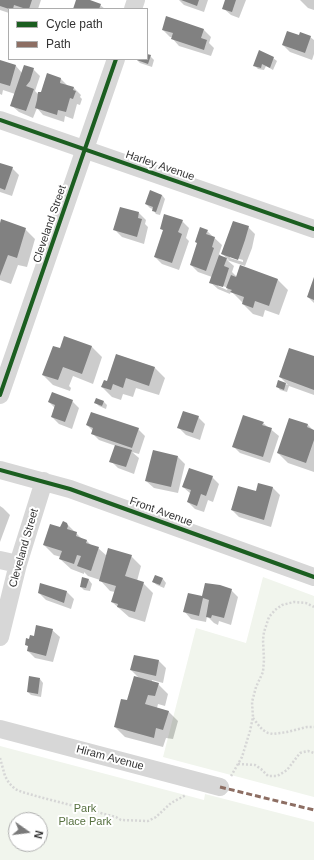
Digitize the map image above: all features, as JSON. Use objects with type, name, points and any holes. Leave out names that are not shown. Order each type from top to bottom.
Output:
[{"type":"street","name":"Cleveland Street","points":[[0,395],[116,60]]},
{"type":"street","name":"Harley Avenue","points":[[0,120],[314,229]]},
{"type":"street","name":"Front Avenue","points":[[0,470],[44,481],[85,494],[314,577]]},
{"type":"street","name":"Cleveland Street","points":[[0,637],[18,564],[44,481]]},
{"type":"street","points":[[0,560],[18,564]]},
{"type":"street","name":"Hiram Avenue","points":[[0,729],[220,787]]},
{"type":"path","points":[[220,787],[229,778],[238,764],[247,742],[252,718],[252,702],[256,687],[263,672],[263,640],[269,617],[282,605],[294,602],[306,603],[314,607]]},
{"type":"path","points":[[252,718],[263,730],[273,734],[314,727]]},
{"type":"path","points":[[238,764],[254,765],[262,769],[268,776],[276,776],[286,770],[300,753],[308,751],[314,753]]},
{"type":"path","points":[[0,758],[5,776],[15,789],[116,817],[122,820],[148,821],[156,817],[171,803],[192,793]]},
{"type":"green space","points":[[263,577],[314,596],[314,797],[163,757],[196,628],[246,643]]},
{"type":"green space","name":"Park Place Park","points":[[0,746],[204,800],[205,794],[314,822],[314,860],[0,860]]},
{"type":"building","points":[[0,0],[32,0],[29,8],[23,8],[14,5],[13,8],[8,9],[0,6]]},
{"type":"building","points":[[76,0],[90,0],[101,4],[99,8],[73,8]]},
{"type":"building","points":[[181,0],[199,0],[197,6]]},
{"type":"building","points":[[225,0],[236,0],[232,12],[222,9]]},
{"type":"building","points":[[166,16],[204,29],[201,38],[207,40],[204,50],[171,39],[173,33],[162,30]]},
{"type":"building","points":[[287,31],[299,35],[300,32],[311,36],[305,53],[282,45]]},
{"type":"building","points":[[259,50],[274,57],[270,68],[262,64],[261,68],[253,66]]},
{"type":"building","points":[[148,54],[151,55],[148,64],[137,60],[148,60]]},
{"type":"building","points":[[0,60],[16,65],[10,86],[0,83]]},
{"type":"building","points":[[24,65],[34,68],[30,81],[26,86],[34,89],[26,111],[10,106]]},
{"type":"building","points":[[47,73],[61,78],[60,83],[74,87],[73,90],[76,91],[73,99],[70,98],[66,112],[58,110],[57,115],[35,108],[38,92],[41,92]]},
{"type":"building","points":[[0,163],[13,167],[5,190],[0,188]]},
{"type":"building","points":[[150,190],[162,195],[156,212],[152,211],[153,207],[145,204]]},
{"type":"building","points":[[120,207],[139,212],[138,218],[142,219],[137,237],[113,230]]},
{"type":"building","points":[[164,214],[183,220],[178,232],[182,234],[172,263],[154,257],[163,230],[160,229]]},
{"type":"building","points":[[1,219],[26,228],[17,258],[8,255],[0,276],[0,223]]},
{"type":"building","points":[[233,221],[249,226],[238,260],[221,254]]},
{"type":"building","points":[[200,227],[208,230],[206,234],[215,237],[212,247],[214,248],[206,271],[190,265]]},
{"type":"building","points":[[219,255],[227,258],[224,266],[229,268],[223,287],[209,283]]},
{"type":"building","points":[[240,265],[278,279],[269,306],[255,301],[253,308],[242,304],[244,297],[230,292],[232,290],[226,288],[231,275],[236,277]]},
{"type":"building","points":[[314,277],[314,300],[307,297]]},
{"type":"building","points":[[64,336],[92,346],[82,374],[63,367],[58,380],[42,375],[53,346],[60,348]]},
{"type":"building","points":[[289,348],[314,356],[314,390],[279,377]]},
{"type":"building","points":[[116,354],[155,367],[149,386],[126,378],[123,388],[113,384],[111,390],[101,387],[104,380],[107,381]]},
{"type":"building","points":[[278,380],[286,383],[284,390],[276,387]]},
{"type":"building","points":[[52,392],[73,400],[65,422],[51,417],[55,405],[48,402]]},
{"type":"building","points":[[96,398],[104,401],[102,406],[94,403]]},
{"type":"building","points":[[183,411],[199,416],[193,433],[177,428]]},
{"type":"building","points":[[91,412],[139,428],[132,448],[91,434],[93,428],[86,425]]},
{"type":"building","points":[[243,415],[264,422],[262,425],[272,428],[263,457],[232,447]]},
{"type":"building","points":[[289,418],[308,424],[307,427],[314,430],[314,440],[306,463],[277,453]]},
{"type":"building","points":[[115,445],[132,450],[126,467],[109,462]]},
{"type":"building","points":[[153,450],[178,456],[171,487],[145,481]]},
{"type":"building","points":[[189,468],[213,476],[206,496],[201,494],[197,506],[187,502],[191,490],[182,487]]},
{"type":"building","points":[[258,483],[273,487],[264,520],[231,510],[238,486],[256,491]]},
{"type":"building","points":[[63,521],[67,523],[67,529],[77,532],[76,536],[87,540],[86,543],[99,547],[91,571],[77,566],[81,556],[77,555],[74,564],[59,559],[62,551],[43,545],[50,524],[60,527]]},
{"type":"building","points":[[108,548],[132,555],[125,576],[144,582],[135,612],[117,607],[118,604],[111,602],[116,586],[99,581]]},
{"type":"building","points":[[155,575],[163,578],[160,585],[152,582]]},
{"type":"building","points":[[82,577],[89,579],[86,588],[80,587]]},
{"type":"building","points":[[40,583],[67,591],[64,603],[38,593]]},
{"type":"building","points":[[205,583],[220,585],[232,589],[224,618],[212,615],[211,618],[206,617],[209,600],[203,598],[199,616],[183,612],[188,593],[202,596]]},
{"type":"building","points":[[36,625],[53,629],[46,656],[27,651],[28,646],[25,645],[26,638],[29,639],[30,635],[34,636]]},
{"type":"building","points":[[134,655],[159,660],[156,676],[130,670]]},
{"type":"building","points":[[29,676],[40,678],[38,694],[27,692]]},
{"type":"building","points":[[134,676],[159,683],[155,696],[148,695],[145,704],[169,711],[163,730],[156,728],[154,738],[114,727],[121,699],[127,700]]},
{"type":"marked path","points":[[220,787],[314,810]]},
{"type":"cycle path","points":[[0,395],[116,60]]},
{"type":"cycle path","points":[[0,120],[314,229]]},
{"type":"cycle path","points":[[0,470],[70,489],[314,577]]}]
